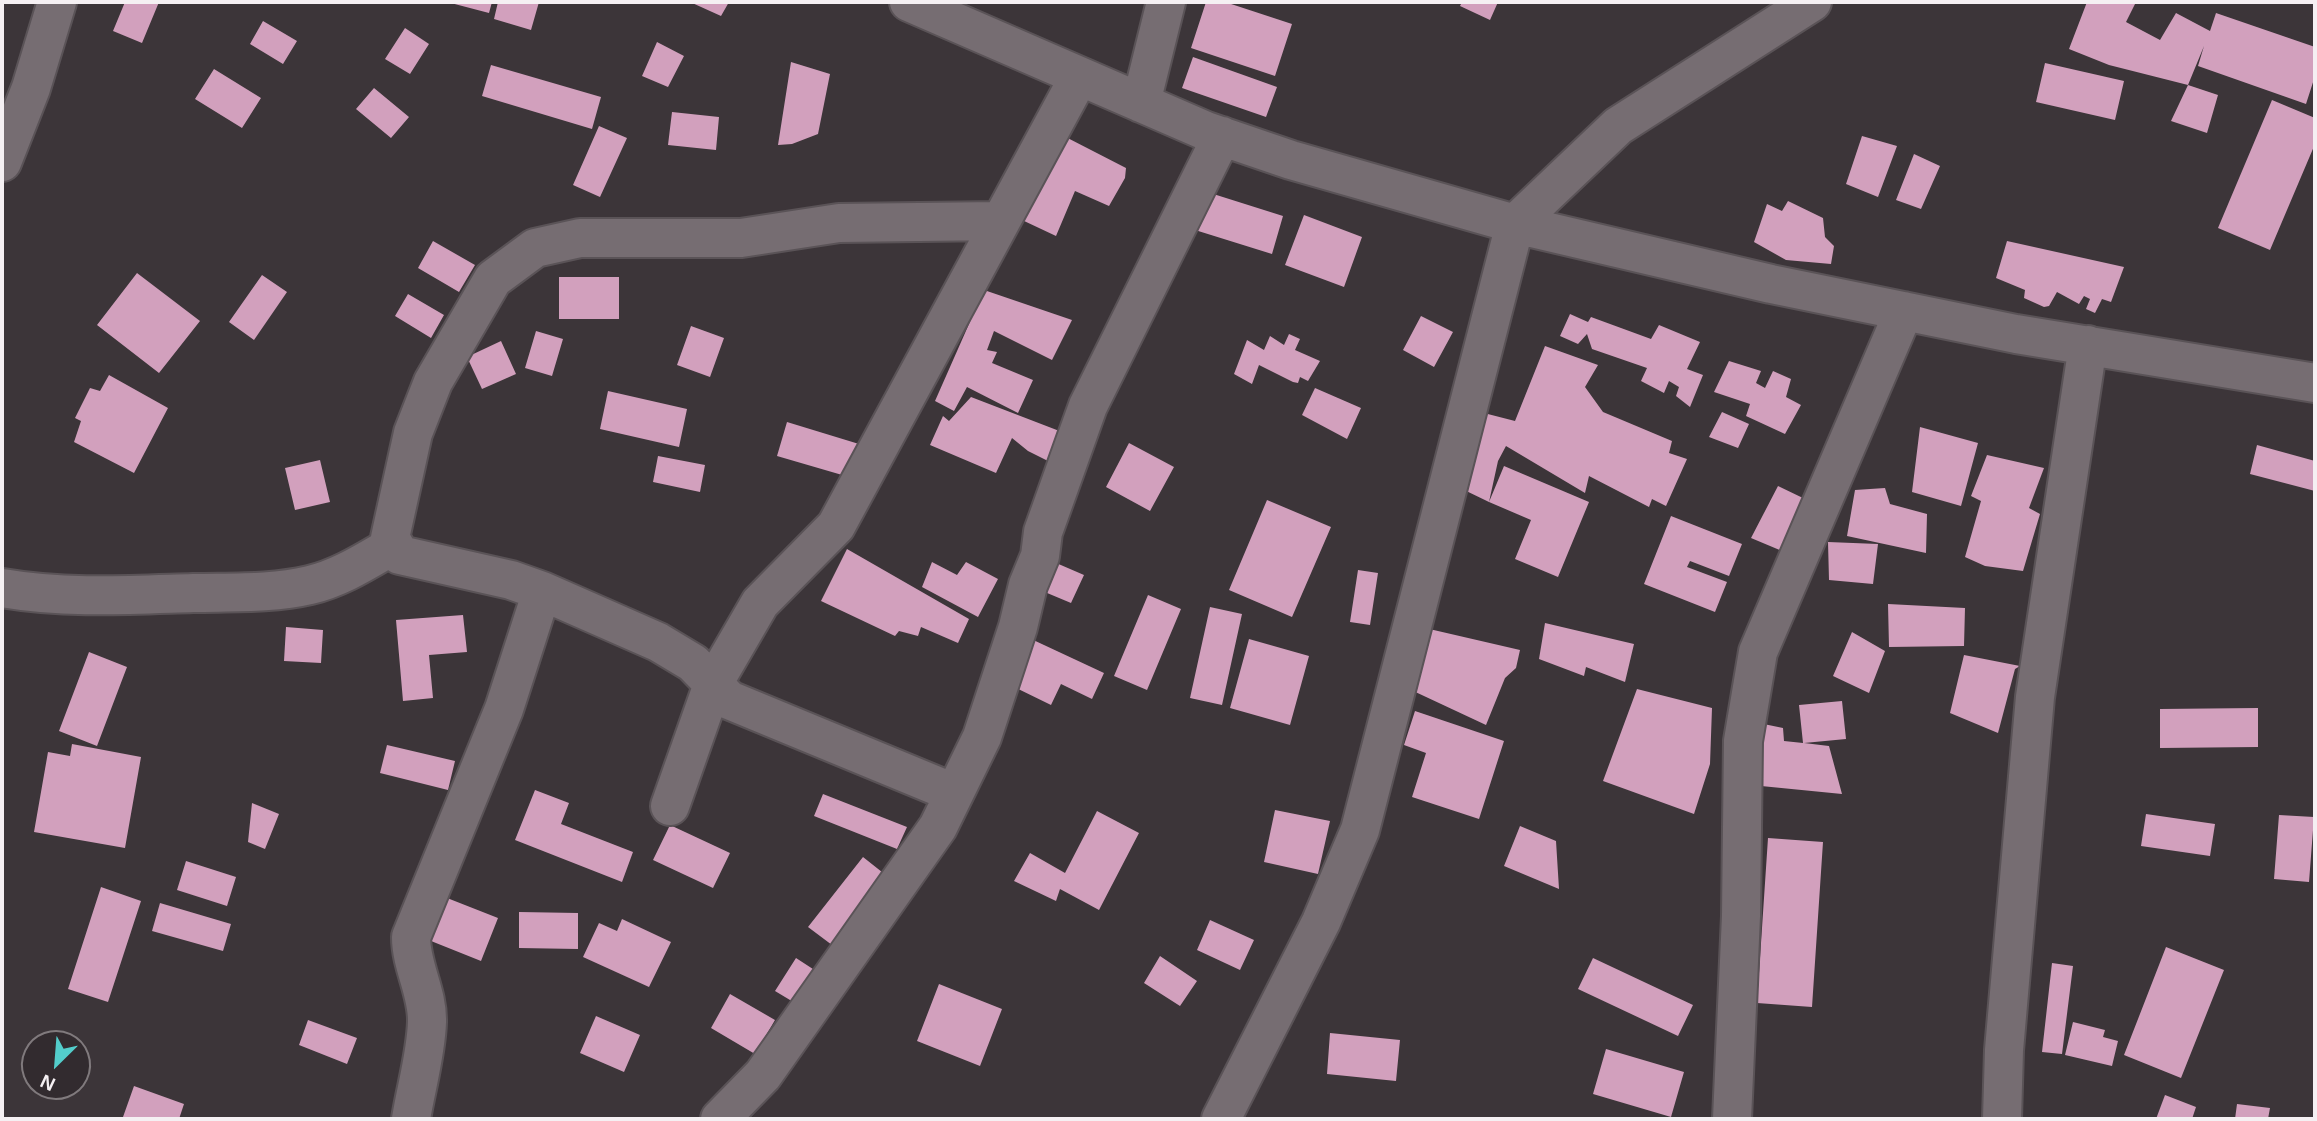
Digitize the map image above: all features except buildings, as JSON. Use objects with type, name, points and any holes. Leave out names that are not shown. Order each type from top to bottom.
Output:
[{"type":"street","points":[[2,162],[31,88],[57,2]]},
{"type":"street","points":[[909,2],[1222,136],[1375,186],[1515,224],[1771,284],[1904,311],[2315,383]]},
{"type":"street","points":[[1141,103],[1166,2]]},
{"type":"street","points":[[1221,1119],[1321,922],[1360,830],[1515,224],[1618,126],[1812,2]]},
{"type":"street","points":[[670,806],[713,684],[760,603],[836,526],[1079,76]]},
{"type":"street","points":[[720,1119],[771,1064],[938,827],[982,737],[1018,627],[1028,585],[1041,556],[1043,532],[1088,406],[1222,136]]},
{"type":"street","points":[[954,793],[729,700],[693,663],[658,642],[511,580],[400,555],[392,546],[390,538],[413,433],[433,382],[493,279],[535,248],[580,238],[741,238],[839,223],[999,221]]},
{"type":"street","points":[[1732,1119],[1741,916],[1743,741],[1758,652],[1904,311]]},
{"type":"street","points":[[2002,1119],[2004,1050],[2035,697],[2088,345]]},
{"type":"street","points":[[2,588],[38,594],[115,597],[270,591],[311,585],[348,572],[392,546]]},
{"type":"street","points":[[411,1119],[428,1021],[419,976],[411,956],[411,937],[504,709],[542,591]]}]
